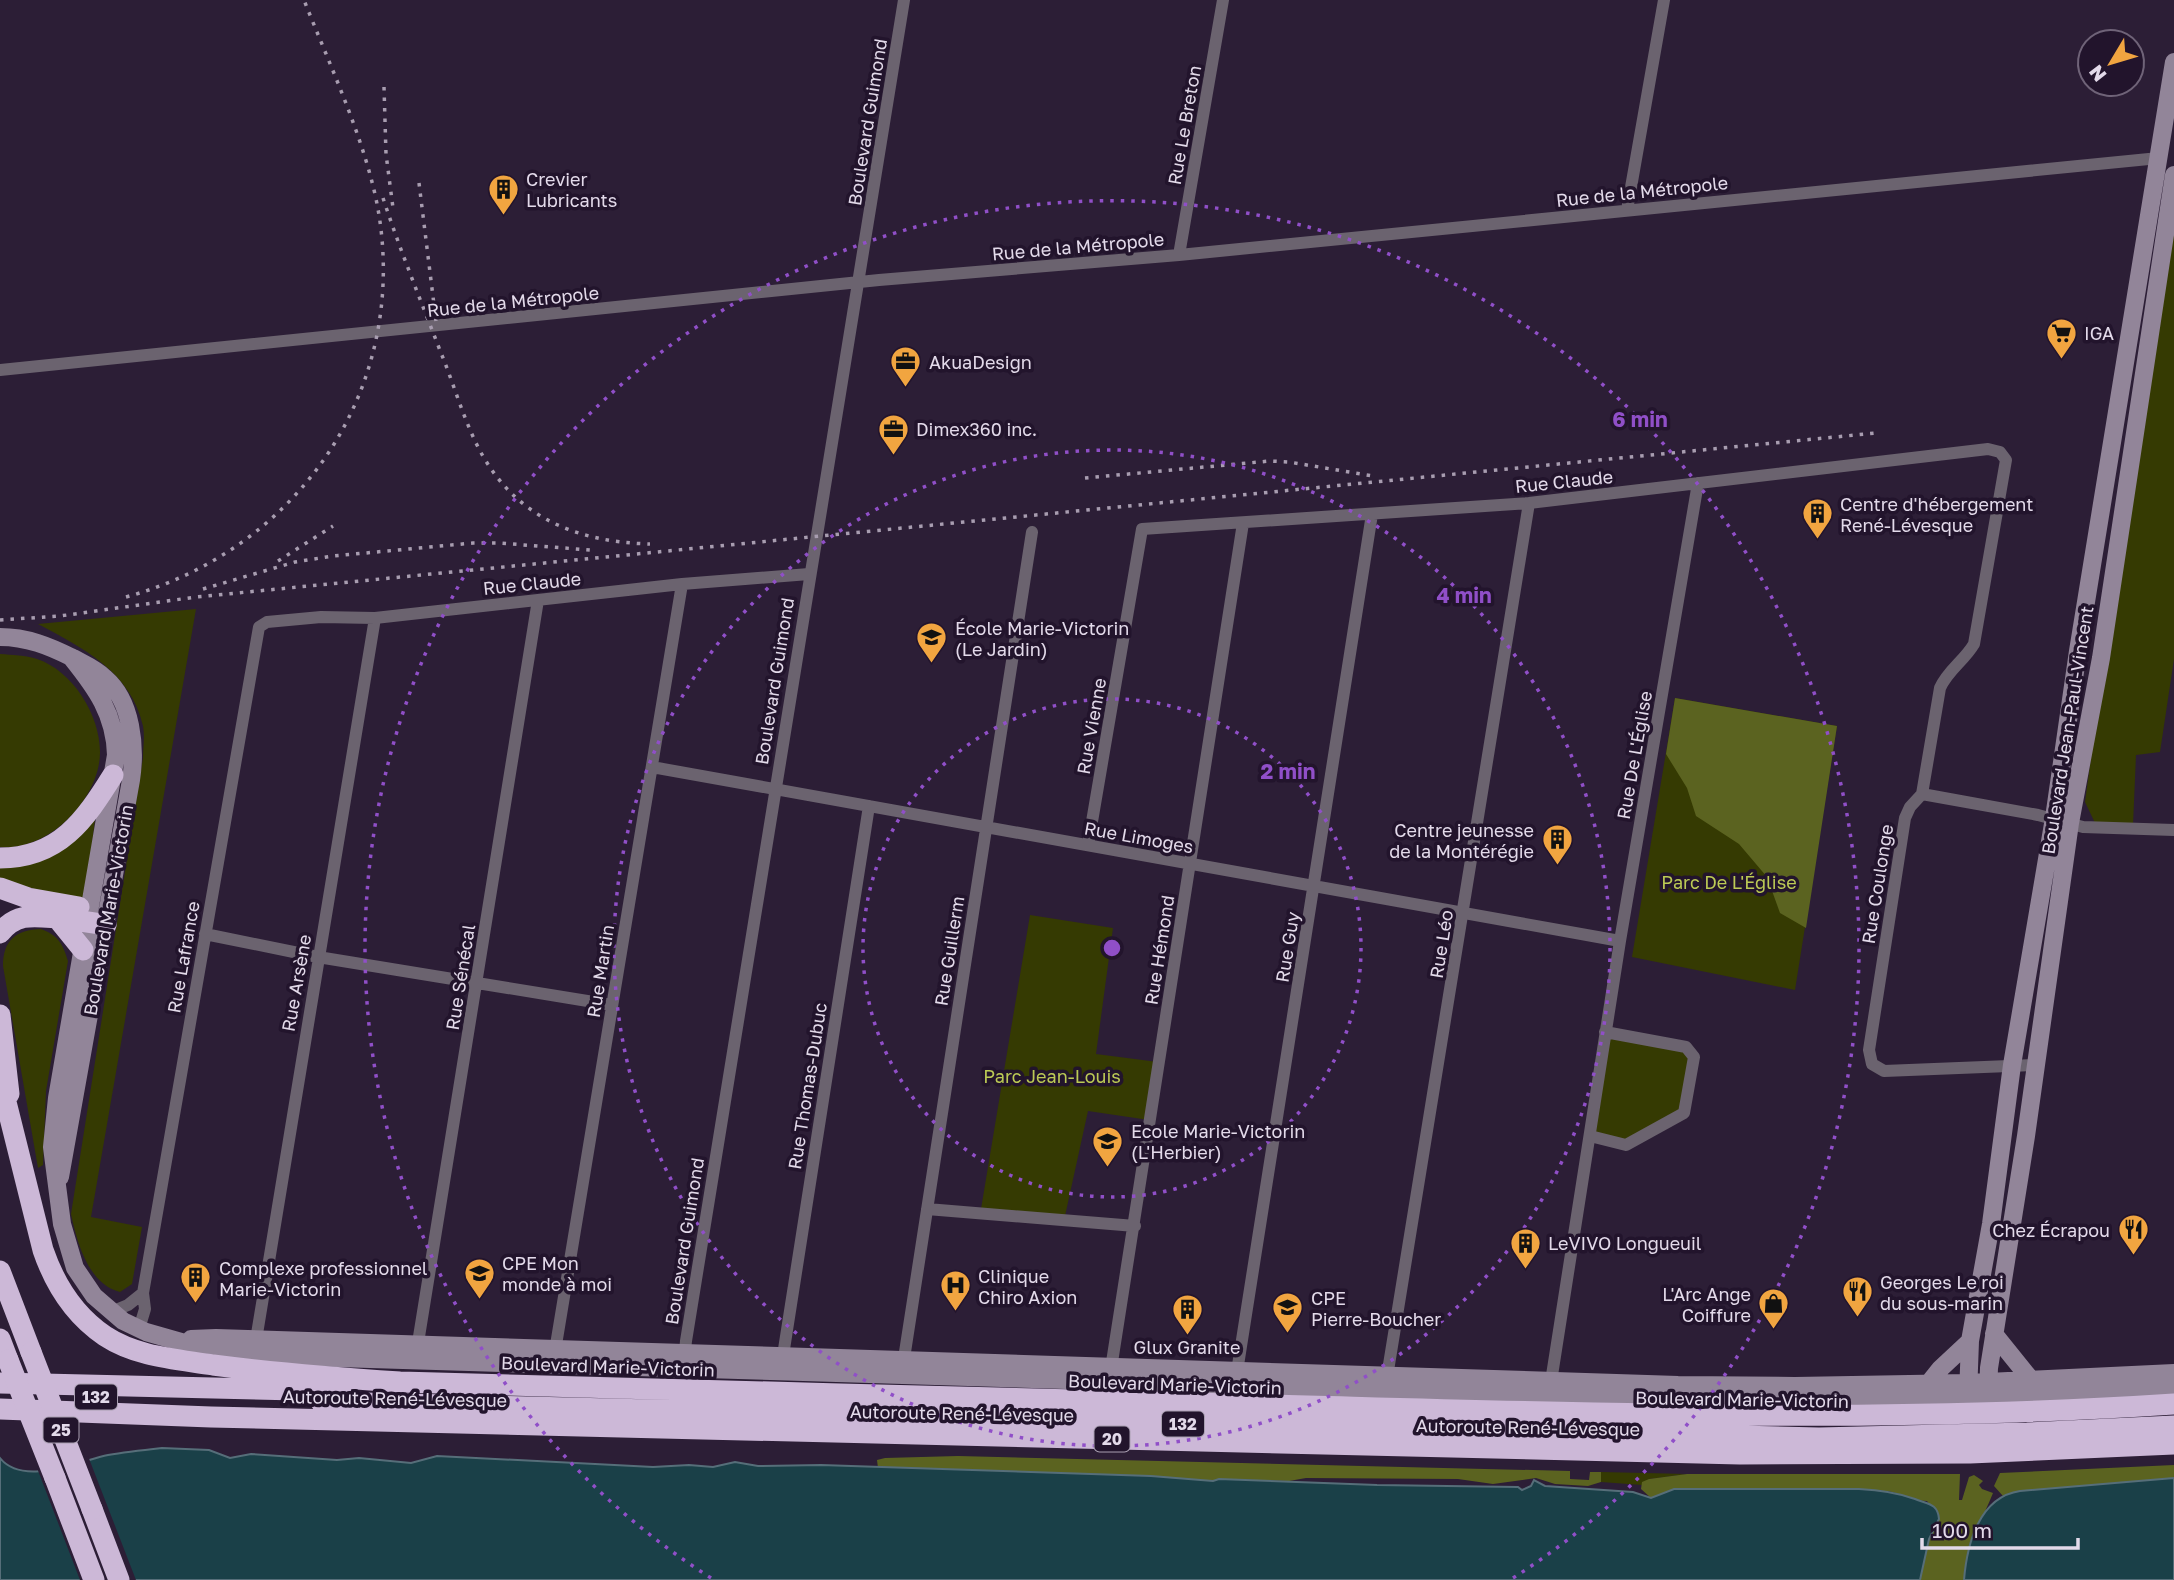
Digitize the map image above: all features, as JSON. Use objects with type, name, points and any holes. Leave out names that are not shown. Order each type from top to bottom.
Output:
[{"type":"highway","points":[[0,858],[35,853],[64,838],[86,817],[113,775]]},
{"type":"highway","points":[[0,888],[98,917]]},
{"type":"highway","points":[[0,933],[9,924],[24,917],[98,917]]},
{"type":"highway","points":[[57,918],[83,950]]},
{"type":"highway","points":[[0,1015],[12,1124]]},
{"type":"highway","points":[[0,1078],[47,1262],[65,1297],[86,1321],[103,1335],[136,1351],[160,1357],[256,1371],[348,1379],[469,1384],[1635,1414],[1950,1414],[2174,1404]]},
{"type":"highway","name":"25","points":[[0,1271],[120,1580]]},
{"type":"highway","name":"25","points":[[0,1339],[94,1580]]},
{"type":"highway","points":[[0,1383],[1679,1424],[1905,1426],[2174,1414]]},
{"type":"highway","name":"Autoroute René-Lévesque","points":[[0,1395],[1819,1438],[1977,1435],[2174,1426]]},
{"type":"highway","name":"Autoroute René-Lévesque","points":[[0,1409],[211,1417],[1728,1454],[1935,1454],[2174,1444]]},
{"type":"street","name":"Boulevard Guimond","points":[[684,1361],[809,574],[904,0]]},
{"type":"street","name":"Rue Le Breton","points":[[1179,255],[1223,0]]},
{"type":"street","points":[[1627,210],[1664,0]]},
{"type":"street","name":"Boulevard Jean-Paul-Vincent","points":[[1988,1390],[1994,1334],[2036,1065],[2078,651],[2117,423],[2167,159],[2174,62]]},
{"type":"street","name":"Rue de la Métropole","points":[[0,370],[859,282],[1179,255],[2167,159]]},
{"type":"street","name":"Boulevard Jean-Paul-Vincent","points":[[1968,1391],[1970,1341],[1991,1224],[2012,1065],[2062,821],[2101,658],[2174,175]]},
{"type":"street","points":[[2117,423],[2137,423]]},
{"type":"street","name":"Rue Claude","points":[[1142,529],[1529,503],[1988,449]]},
{"type":"street","name":"Rue Coulonge","points":[[1988,449],[2000,452],[2006,460],[1974,644],[1967,656],[1944,678],[1940,688],[1922,794],[1910,807],[1905,818],[1869,1050],[1872,1064],[1885,1071],[2036,1065]]},
{"type":"street","name":"Rue De L'Église","points":[[1550,1387],[1605,1032],[1698,484]]},
{"type":"street","name":"Rue Léo","points":[[1386,1383],[1529,503]]},
{"type":"street","name":"Rue Guy","points":[[1236,1379],[1372,514]]},
{"type":"street","name":"Rue Hémond","points":[[1110,1374],[1242,523]]},
{"type":"street","name":"Rue Vienne","points":[[1088,845],[1142,529]]},
{"type":"street","name":"Rue Guillerm","points":[[903,1368],[1032,532]]},
{"type":"street","name":"Rue Claude","points":[[259,627],[267,622],[321,617],[375,618],[682,584],[809,574]]},
{"type":"street","name":"Rue Martin","points":[[554,1357],[682,584]]},
{"type":"street","name":"Rue Sénécal","points":[[417,1352],[538,600]]},
{"type":"street","name":"Rue Arsène","points":[[254,1347],[375,618]]},
{"type":"street","name":"Rue Lafrance","points":[[139,1329],[144,1316],[143,1293],[259,627]]},
{"type":"street","name":"Boulevard Marie-Victorin","points":[[0,637],[41,643],[107,679],[125,710],[131,737],[132,774],[98,917],[83,950],[53,1124],[52,1147],[62,1224],[75,1268],[94,1296],[111,1312],[139,1329],[216,1352],[254,1347],[1550,1387],[1928,1384],[1968,1391]]},
{"type":"street","name":"Boulevard Marie-Victorin","points":[[58,1188],[68,1147],[98,917],[115,739],[109,713],[99,693],[71,657]]},
{"type":"street","name":"Rue Limoges","points":[[652,767],[1620,941]]},
{"type":"street","points":[[1922,794],[2083,827],[2174,830]]},
{"type":"street","name":"Rue Thomas-Dubuc","points":[[782,1364],[869,806]]},
{"type":"street","points":[[205,934],[318,957],[612,1004]]},
{"type":"street","points":[[1590,1136],[1626,1145],[1684,1112],[1694,1057],[1686,1047],[1605,1032]]},
{"type":"street","points":[[927,1209],[1135,1226]]},
{"type":"street","points":[[111,1312],[134,1302],[143,1293]]},
{"type":"street","points":[[1994,1334],[2032,1381]]},
{"type":"street","points":[[1928,1384],[1970,1341]]},
{"type":"street","name":"Boulevard Marie-Victorin","points":[[1988,1390],[2032,1381],[2174,1373]]},
{"type":"street","name":"Boulevard Marie-Victorin","points":[[1550,1387],[1763,1401],[1988,1390],[2174,1388]]},
{"type":"green space","points":[[2174,175],[2174,659],[2160,752],[2136,755],[2133,825],[2095,823],[2085,802]]},
{"type":"green space","points":[[196,609],[91,1217],[142,1227],[132,1284],[120,1292],[109,1288],[92,1271],[81,1249],[71,1214],[143,758],[144,730],[137,707],[116,676],[72,642],[38,624]]},
{"type":"green space","points":[[0,654],[37,659],[62,673],[90,709],[99,738],[100,752],[98,770],[91,787],[68,819],[53,832],[36,841],[0,847]]},
{"type":"green space","name":"Parc De L'Église","points":[[1675,698],[1837,726],[1795,990],[1632,957]]},
{"type":"green space","points":[[1675,698],[1837,726],[1806,928],[1780,913],[1767,877],[1739,844],[1696,816],[1687,788],[1666,754]]},
{"type":"green space","points":[[95,819],[86,896],[79,901],[0,880],[0,866]]},
{"type":"green space","name":"Parc Jean-Louis","points":[[1030,915],[1113,928],[1096,1054],[1158,1062],[1149,1120],[1088,1111],[1065,1216],[981,1209]]},
{"type":"green space","points":[[41,929],[59,941],[68,961],[46,1091],[43,1165],[38,1168],[3,966],[5,949],[13,938],[18,934]]},
{"type":"green space","points":[[1605,1032],[1686,1047],[1694,1057],[1684,1113],[1626,1145],[1590,1136]]},
{"type":"green space","points":[[958,1456],[1570,1471],[1570,1479],[1589,1480],[1590,1472],[1601,1472],[1601,1482],[1588,1486],[1555,1484],[1536,1478],[1493,1484],[1458,1479],[1306,1478],[1289,1481],[1213,1481],[1151,1476],[878,1468],[877,1460]]},
{"type":"green space","points":[[2174,1465],[2174,1478],[2020,1491],[2003,1496],[1994,1486],[2000,1473]]},
{"type":"green space","points":[[1601,1472],[1687,1474],[1649,1479],[1642,1485],[1601,1482]]},
{"type":"green space","points":[[1687,1474],[1960,1474],[1959,1500],[1962,1500],[1969,1477],[1974,1475],[1983,1481],[1979,1485],[1982,1489],[1993,1493],[1971,1545],[1964,1580],[1920,1580],[1929,1539],[1939,1518],[1927,1501],[1887,1491],[1719,1489],[1665,1493],[1651,1498],[1641,1489],[1642,1482],[1649,1479]]},
{"type":"shaded area","points":[[162,1448],[209,1450],[230,1458],[251,1454],[411,1463],[437,1456],[653,1467],[713,1467],[735,1462],[758,1466],[821,1465],[1151,1476],[1213,1481],[1219,1479],[1518,1487],[1522,1490],[1531,1486],[1534,1480],[1545,1486],[1633,1492],[1651,1498],[1674,1489],[1859,1489],[1894,1493],[1928,1503],[1937,1510],[1939,1519],[1929,1539],[1920,1580],[0,1580],[0,1458],[22,1471],[37,1471],[52,1470],[108,1455]]},
{"type":"shaded area","points":[[2174,1478],[2174,1580],[1964,1580],[1968,1552],[1978,1524],[1994,1502],[2006,1495],[2020,1491]]},
{"type":"pier","points":[[88,1456],[136,1580],[80,1580],[37,1468]]},
{"type":"railway","points":[[126,597],[187,574],[242,542],[289,502],[327,455],[356,401],[375,343],[383,280],[379,215],[374,189],[347,106],[304,0]]},
{"type":"railway","points":[[384,87],[386,154],[393,208]]},
{"type":"railway","points":[[419,183],[436,321]]},
{"type":"railway","points":[[383,198],[466,421],[490,468],[507,489],[547,520],[595,538],[650,544]]},
{"type":"railway","points":[[0,620],[60,616],[196,597],[1876,433]]},
{"type":"railway","points":[[1085,478],[1270,461],[1373,476]]},
{"type":"railway","points":[[278,561],[333,526]]},
{"type":"railway","points":[[203,589],[295,562],[333,556],[473,543],[590,550]]},
{"type":"place","name":"Crevier Lubricants","points":[[503,216]]},
{"type":"place","name":"IGA","points":[[2061,360]]},
{"type":"place","name":"AkuaDesign","points":[[906,389]]},
{"type":"place","name":"Dimex360 inc.","points":[[893,456]]},
{"type":"place","name":"Centre d'hébergement René-Lévesque","points":[[1817,541]]},
{"type":"place","name":"École Marie-Victorin (Le Jardin)","points":[[932,665]]},
{"type":"place","name":"Centre jeunesse de la Montérégie","points":[[1557,867]]},
{"type":"place","name":"Ecole Marie-Victorin (L'Herbier)","points":[[1108,1168]]},
{"type":"place","name":"Chez Écrapou","points":[[2133,1257]]},
{"type":"place","name":"LeVIVO Longueuil","points":[[1525,1270]]},
{"type":"place","name":"CPE Mon monde à moi","points":[[479,1300]]},
{"type":"place","name":"Complexe professionnel Marie-Victorin","points":[[196,1305]]},
{"type":"place","name":"Clinique Chiro Axion","points":[[955,1313]]},
{"type":"place","name":"Georges Le roi du sous-marin","points":[[1857,1319]]},
{"type":"place","name":"L'Arc Ange Coiffure","points":[[1774,1331]]},
{"type":"place","name":"CPE Pierre-Boucher","points":[[1288,1335]]},
{"type":"place","name":"Glux Granite","points":[[1187,1336]]}]
